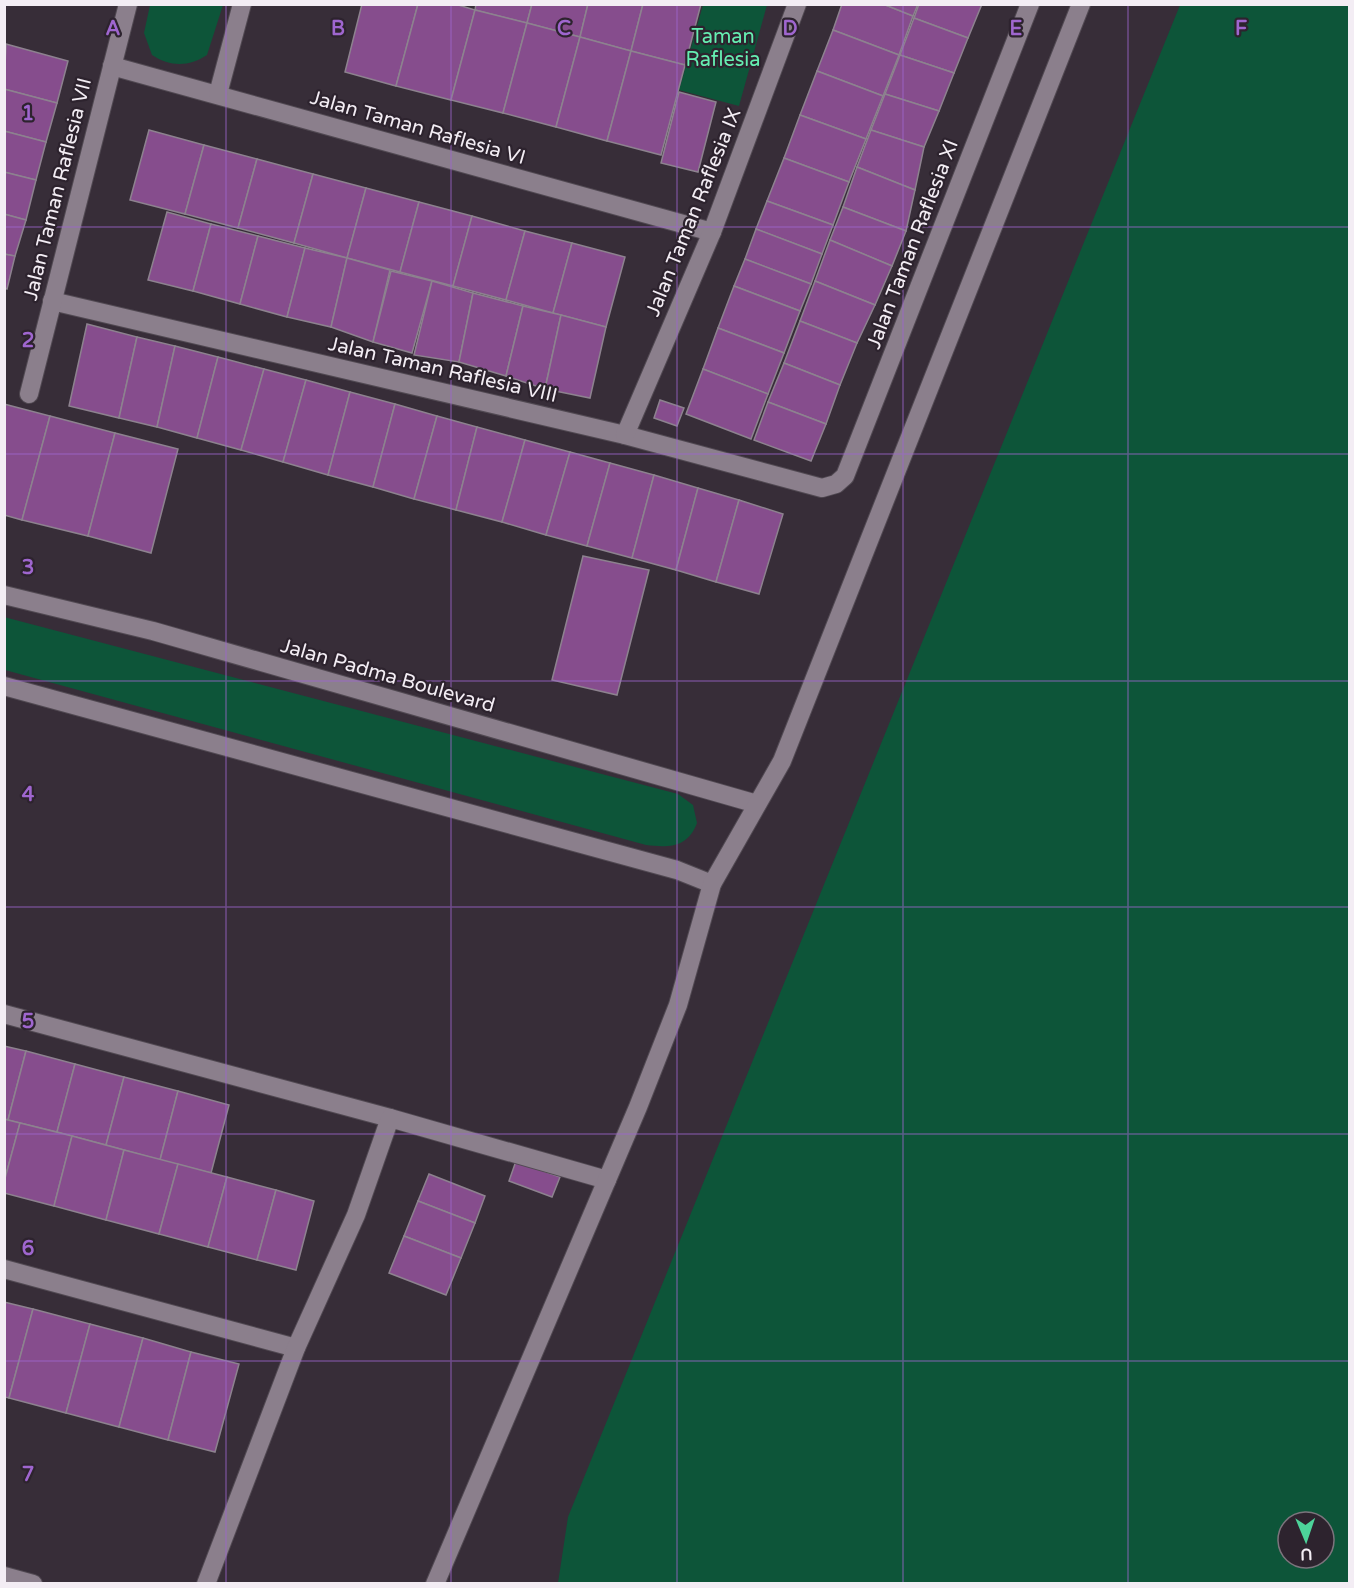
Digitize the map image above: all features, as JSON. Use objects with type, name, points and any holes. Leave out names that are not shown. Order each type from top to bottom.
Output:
[{"type":"street","name":"Jalan Taman Raflesia VII","points":[[29,394],[128,4]]},
{"type":"street","points":[[218,94],[242,4]]},
{"type":"street","name":"Jalan Taman Raflesia IX","points":[[625,435],[712,232],[797,4]]},
{"type":"street","name":"Jalan Taman Raflesia XI","points":[[822,488],[836,484],[845,476],[1030,4]]},
{"type":"street","points":[[435,1584],[607,1180],[678,1005],[712,884],[782,761],[1082,4]]},
{"type":"street","name":"Jalan Taman Raflesia VI","points":[[112,66],[712,232]]},
{"type":"street","name":"Jalan Taman Raflesia VIII","points":[[52,301],[625,435],[822,488]]},
{"type":"street","name":"Jalan Padma Boulevard","points":[[4,595],[153,631],[757,804]]},
{"type":"street","points":[[4,686],[677,870],[712,884]]},
{"type":"street","points":[[4,1014],[390,1118],[607,1180]]},
{"type":"street","points":[[206,1584],[296,1347],[356,1215],[390,1118]]},
{"type":"street","points":[[4,1269],[296,1347]]},
{"type":"street","points":[[4,1576],[33,1584]]},
{"type":"green space","points":[[150,5],[223,5],[207,55],[193,62],[180,64],[166,62],[152,55],[144,33]]},
{"type":"green space","name":"Taman Raflesia","points":[[703,5],[767,5],[739,106],[679,90]]},
{"type":"green space","points":[[1180,5],[1349,5],[1349,1583],[558,1583],[568,1517]]},
{"type":"green space","points":[[4,617],[678,794],[693,805],[697,823],[689,837],[677,844],[646,845],[5,670]]},
{"type":"building","points":[[362,4],[418,4],[396,86],[345,72]]},
{"type":"building","points":[[418,4],[455,4],[475,10],[451,100],[396,86]]},
{"type":"building","points":[[476,4],[532,4],[527,23],[475,10]]},
{"type":"building","points":[[532,4],[588,4],[580,37],[527,23]]},
{"type":"building","points":[[588,4],[643,4],[631,51],[580,37]]},
{"type":"building","points":[[643,4],[701,4],[685,65],[631,51]]},
{"type":"building","points":[[842,4],[883,4],[913,16],[899,55],[833,30]]},
{"type":"building","points":[[883,4],[918,4],[913,16]]},
{"type":"building","points":[[919,4],[982,4],[968,38],[914,18]]},
{"type":"building","points":[[475,10],[527,23],[503,113],[451,100]]},
{"type":"building","points":[[914,18],[968,38],[954,73],[900,55]]},
{"type":"building","points":[[527,23],[580,37],[556,127],[503,113]]},
{"type":"building","points":[[833,30],[899,55],[883,96],[817,71]]},
{"type":"building","points":[[580,37],[631,51],[607,141],[556,127]]},
{"type":"building","points":[[6,44],[68,61],[57,103],[4,89]]},
{"type":"building","points":[[631,51],[685,65],[661,155],[607,141]]},
{"type":"building","points":[[900,55],[954,73],[939,111],[885,94]]},
{"type":"building","points":[[817,71],[883,96],[866,139],[800,115]]},
{"type":"building","points":[[4,89],[57,103],[46,142],[4,131]]},
{"type":"building","points":[[679,92],[716,102],[698,172],[661,163]]},
{"type":"building","points":[[885,94],[939,111],[924,147],[871,130]]},
{"type":"building","points":[[800,115],[866,139],[849,182],[784,158]]},
{"type":"building","points":[[149,130],[204,145],[185,214],[130,200]]},
{"type":"building","points":[[871,130],[924,147],[915,190],[857,167]]},
{"type":"building","points":[[4,131],[46,142],[36,180],[4,172]]},
{"type":"building","points":[[204,145],[257,159],[238,228],[185,214]]},
{"type":"building","points":[[784,158],[849,182],[833,225],[767,201]]},
{"type":"building","points":[[257,159],[313,174],[294,243],[238,228]]},
{"type":"building","points":[[857,167],[915,190],[906,231],[843,207]]},
{"type":"building","points":[[4,172],[36,180],[26,220],[4,214]]},
{"type":"building","points":[[313,174],[366,188],[347,258],[294,243]]},
{"type":"building","points":[[366,188],[419,202],[400,272],[347,258]]},
{"type":"building","points":[[767,201],[833,225],[822,254],[756,229]]},
{"type":"building","points":[[419,202],[472,216],[453,286],[400,272]]},
{"type":"building","points":[[843,207],[906,231],[892,266],[830,240]]},
{"type":"building","points":[[167,212],[211,224],[193,291],[148,280]]},
{"type":"building","points":[[4,214],[26,220],[15,256],[4,254]]},
{"type":"building","points":[[472,216],[525,231],[506,300],[453,286]]},
{"type":"building","points":[[211,224],[258,236],[240,304],[193,291]]},
{"type":"building","points":[[756,229],[822,254],[811,284],[745,259]]},
{"type":"building","points":[[525,231],[572,243],[553,313],[506,300]]},
{"type":"building","points":[[258,236],[305,248],[287,317],[240,304]]},
{"type":"building","points":[[830,240],[892,266],[875,305],[815,281]]},
{"type":"building","points":[[572,243],[625,257],[606,327],[553,313]]},
{"type":"building","points":[[305,248],[347,258],[331,327],[287,317]]},
{"type":"building","points":[[4,254],[15,256],[7,289],[4,288]]},
{"type":"building","points":[[347,258],[390,270],[373,342],[331,327]]},
{"type":"building","points":[[745,259],[811,284],[800,311],[734,286]]},
{"type":"building","points":[[391,271],[432,281],[412,353],[373,342]]},
{"type":"building","points":[[432,281],[473,293],[459,362],[414,355]]},
{"type":"building","points":[[815,281],[875,305],[857,343],[800,321]]},
{"type":"building","points":[[734,286],[800,311],[784,353],[718,328]]},
{"type":"building","points":[[473,293],[523,306],[506,376],[459,362]]},
{"type":"building","points":[[523,306],[561,315],[545,389],[506,376]]},
{"type":"building","points":[[561,315],[606,327],[590,398],[545,389]]},
{"type":"building","points":[[800,321],[857,343],[840,385],[784,363]]},
{"type":"building","points":[[87,324],[137,337],[119,418],[69,406]]},
{"type":"building","points":[[718,328],[784,353],[768,394],[703,369]]},
{"type":"building","points":[[137,337],[175,346],[157,427],[119,418]]},
{"type":"building","points":[[175,346],[218,357],[197,438],[157,427]]},
{"type":"building","points":[[218,357],[264,369],[241,450],[197,438]]},
{"type":"building","points":[[784,363],[840,385],[826,424],[768,402]]},
{"type":"building","points":[[264,369],[306,380],[283,462],[241,450]]},
{"type":"building","points":[[703,369],[768,394],[751,439],[686,414]]},
{"type":"building","points":[[306,380],[350,392],[328,475],[283,462]]},
{"type":"building","points":[[350,392],[395,404],[373,487],[328,475]]},
{"type":"building","points":[[660,400],[684,408],[677,426],[654,418]]},
{"type":"building","points":[[768,402],[826,424],[811,461],[754,440]]},
{"type":"building","points":[[4,404],[50,416],[22,520],[4,515]]},
{"type":"building","points":[[395,404],[437,416],[414,499],[373,487]]},
{"type":"building","points":[[50,416],[115,433],[88,536],[22,520]]},
{"type":"building","points":[[437,416],[477,427],[456,510],[414,499]]},
{"type":"building","points":[[477,427],[525,440],[502,522],[456,510]]},
{"type":"building","points":[[115,433],[178,449],[151,553],[88,536]]},
{"type":"building","points":[[525,440],[570,452],[546,535],[502,522]]},
{"type":"building","points":[[570,452],[610,463],[587,546],[546,535]]},
{"type":"building","points":[[610,463],[654,475],[632,558],[587,546]]},
{"type":"building","points":[[654,475],[698,488],[676,570],[632,558]]},
{"type":"building","points":[[698,488],[739,500],[716,582],[676,570]]},
{"type":"building","points":[[739,500],[783,514],[759,594],[716,582]]},
{"type":"building","points":[[583,556],[649,570],[617,695],[552,680]]},
{"type":"building","points":[[4,1046],[26,1051],[8,1120],[4,1119]]},
{"type":"building","points":[[26,1051],[75,1064],[57,1132],[8,1120]]},
{"type":"building","points":[[75,1064],[124,1077],[106,1145],[57,1132]]},
{"type":"building","points":[[124,1077],[178,1091],[160,1160],[106,1145]]},
{"type":"building","points":[[178,1091],[229,1105],[211,1173],[160,1160]]},
{"type":"building","points":[[4,1119],[20,1123],[4,1182]]},
{"type":"building","points":[[20,1123],[72,1136],[54,1206],[4,1193],[4,1182]]},
{"type":"building","points":[[72,1136],[124,1150],[106,1220],[54,1206]]},
{"type":"building","points":[[124,1150],[178,1164],[159,1234],[106,1220]]},
{"type":"building","points":[[516,1161],[560,1177],[552,1197],[509,1181]]},
{"type":"building","points":[[178,1164],[227,1177],[208,1247],[159,1234]]},
{"type":"building","points":[[429,1174],[485,1196],[475,1223],[418,1201]]},
{"type":"building","points":[[227,1177],[276,1190],[257,1260],[208,1247]]},
{"type":"building","points":[[276,1190],[314,1201],[296,1270],[257,1260]]},
{"type":"building","points":[[418,1201],[475,1223],[461,1258],[404,1236]]},
{"type":"building","points":[[404,1236],[461,1258],[446,1295],[389,1273]]},
{"type":"building","points":[[4,1302],[33,1309],[9,1398],[4,1397]]},
{"type":"building","points":[[33,1309],[90,1324],[66,1413],[9,1398]]},
{"type":"building","points":[[90,1324],[143,1338],[119,1427],[66,1413]]},
{"type":"building","points":[[143,1338],[191,1352],[168,1440],[119,1427]]},
{"type":"building","points":[[191,1352],[239,1364],[215,1452],[168,1440]]}]
